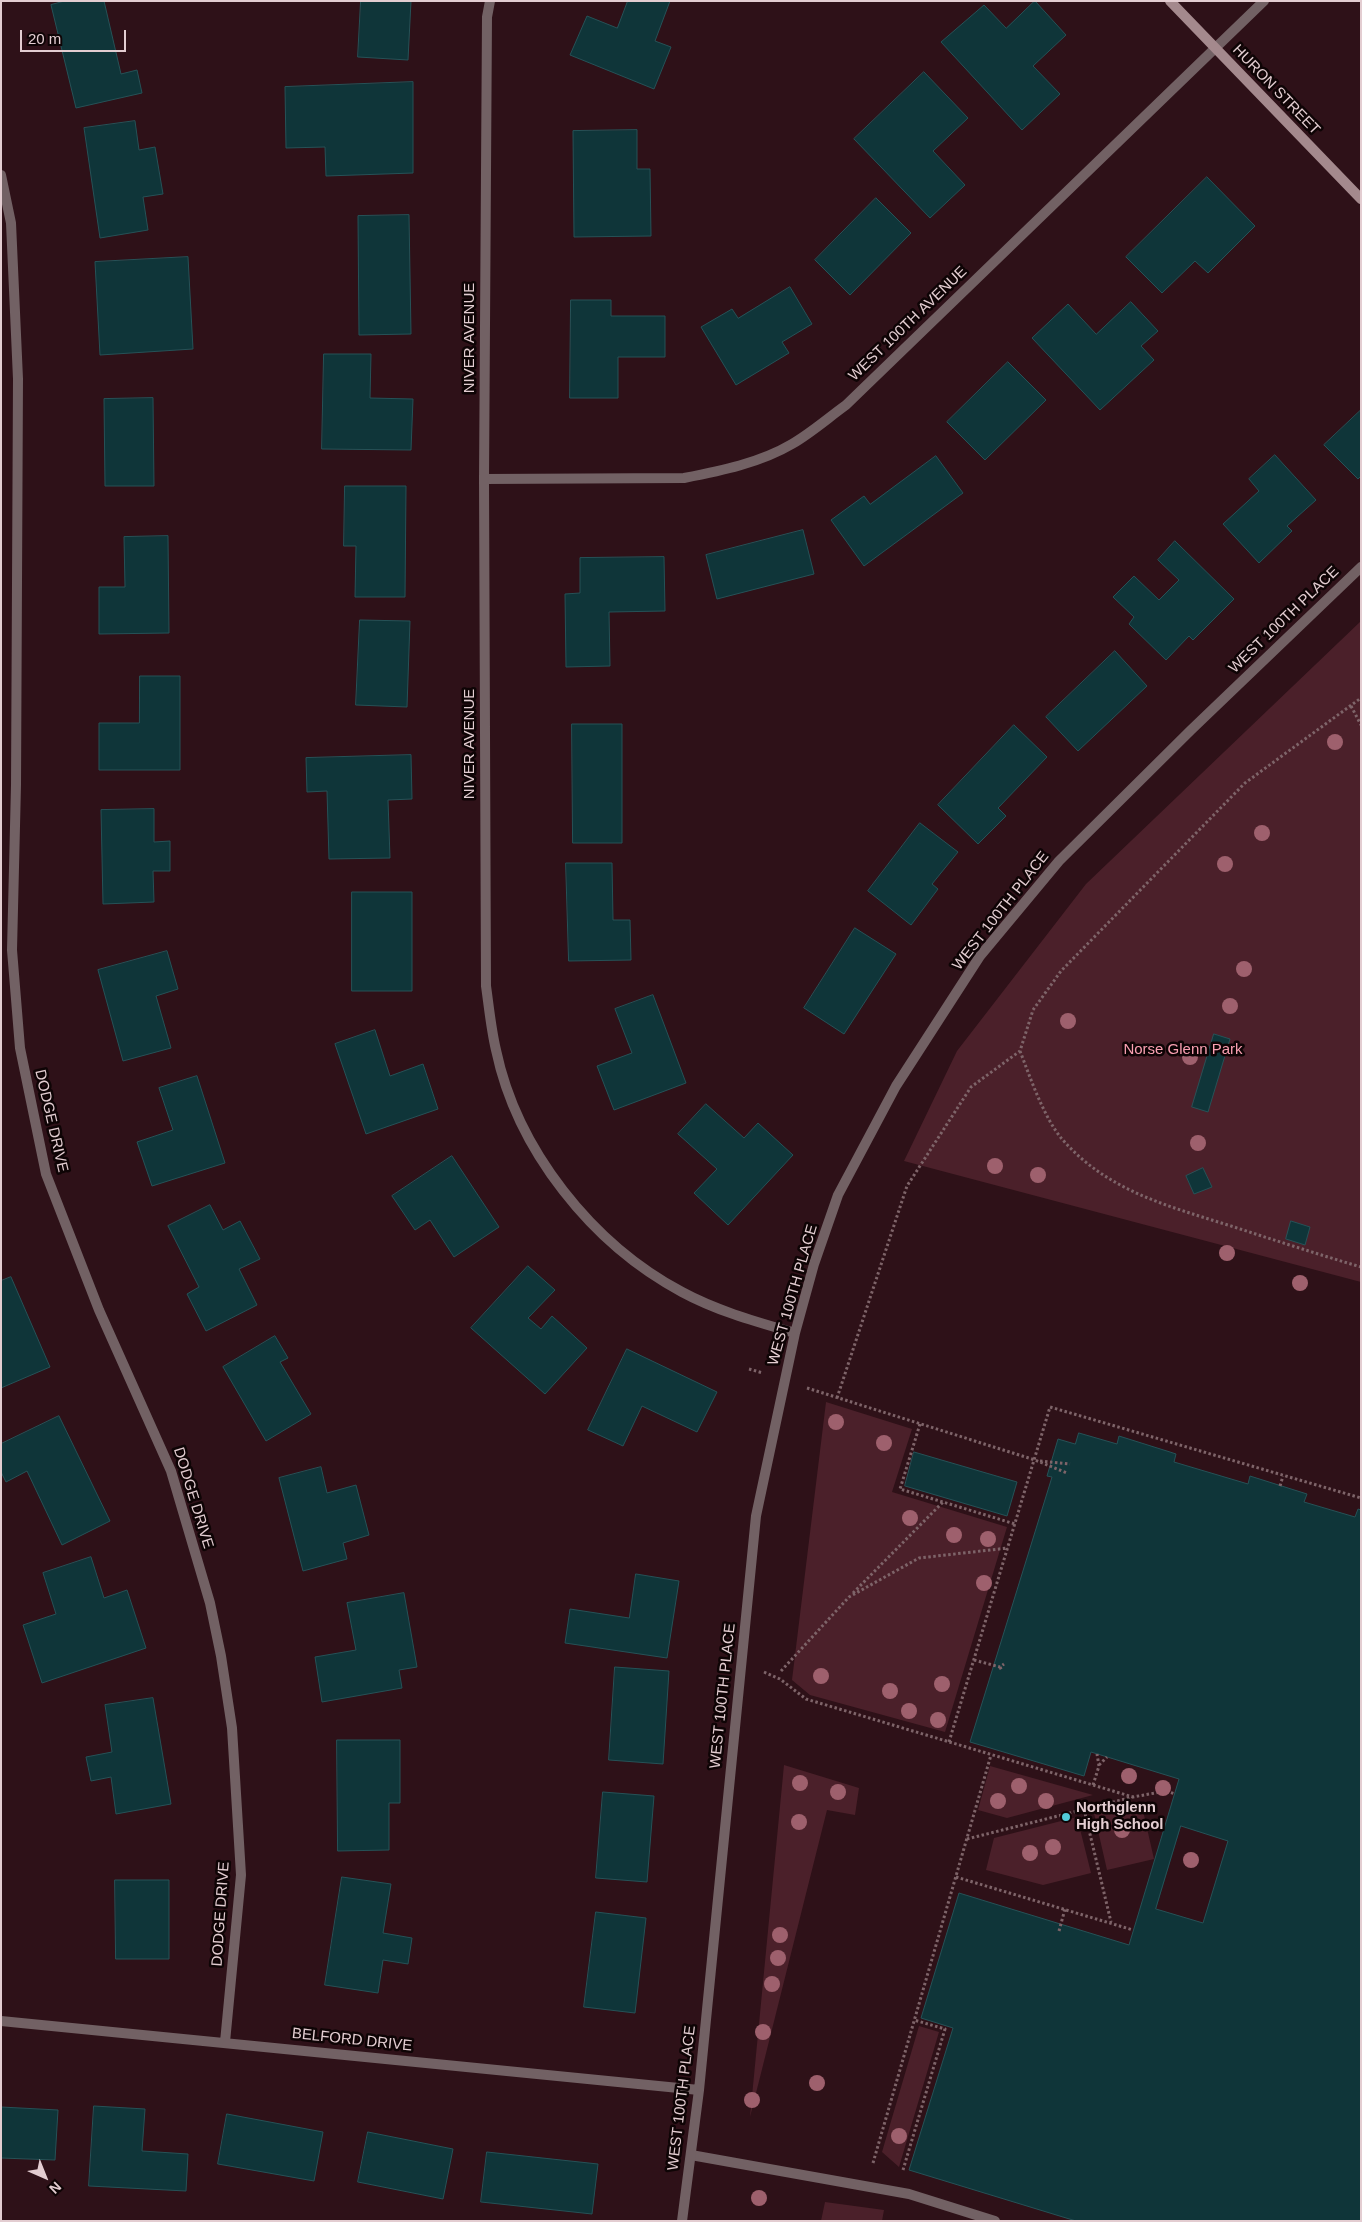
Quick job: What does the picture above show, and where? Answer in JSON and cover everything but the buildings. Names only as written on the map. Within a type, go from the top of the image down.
[{"type":"main road","name":"HURON STREET","points":[[1170,1],[1361,199]]},
{"type":"street","name":"NIVER AVENUE","points":[[490,1],[487,26],[484,479],[486,986],[496,1050],[507,1088],[522,1124],[556,1181],[580,1211],[627,1256],[682,1292],[741,1318],[795,1333]]},
{"type":"street","name":"WEST 100TH AVENUE","points":[[484,479],[684,478],[725,469],[772,454],[793,444],[846,405],[1264,1]]},
{"type":"street","name":"DODGE DRIVE","points":[[1,175],[11,223],[18,379],[16,775],[12,950],[20,1048],[46,1174],[99,1310],[171,1471],[210,1603],[221,1656],[232,1728],[242,1875],[225,2042]]},
{"type":"street","name":"WEST 100TH PLACE","points":[[682,2221],[699,2090],[756,1516],[795,1333],[814,1264],[838,1195],[896,1086],[980,956],[1059,861],[1191,730],[1361,567]]},
{"type":"street","name":"BELFORD DRIVE","points":[[1,2021],[699,2090]]},
{"type":"street","points":[[691,2155],[909,2194],[995,2221]]},
{"type":"path","points":[[837,1398],[908,1186],[972,1087],[1020,1050],[1033,1010],[1061,971],[1245,783],[1361,698]]},
{"type":"path","points":[[1351,706],[1361,725]]},
{"type":"path","points":[[1020,1050],[1036,1092],[1061,1138],[1093,1169],[1132,1192],[1175,1210],[1361,1268]]},
{"type":"path","points":[[749,1369],[1035,1460],[1067,1473]]},
{"type":"path","points":[[950,1742],[1050,1407],[1361,1498]]},
{"type":"path","points":[[920,1424],[900,1489],[1015,1524]]},
{"type":"path","points":[[1035,1460],[1070,1464]]},
{"type":"path","points":[[1280,1486],[1283,1476]]},
{"type":"path","points":[[781,1671],[849,1597],[943,1502]]},
{"type":"path","points":[[849,1597],[920,1558],[1008,1548]]},
{"type":"path","points":[[974,1660],[1000,1667],[1002,1671]]},
{"type":"path","points":[[1000,1667],[1004,1664]]},
{"type":"path","points":[[780,1679],[806,1699],[1133,1797]]},
{"type":"path","points":[[1097,1754],[1099,1766]]},
{"type":"path","points":[[872,2166],[992,1755]]},
{"type":"path","points":[[1093,1785],[1099,1766],[1107,1757]]},
{"type":"path","points":[[967,1839],[1133,1797],[1166,1791],[1175,1794]]},
{"type":"path","points":[[1084,1810],[1112,1923]]},
{"type":"path","points":[[956,1877],[1133,1930]]},
{"type":"path","points":[[1059,1931],[1065,1909]]},
{"type":"path","points":[[901,2175],[945,2029],[935,2024],[914,2020]]},
{"type":"path","points":[[944,2033],[951,2035]]},
{"type":"green space","name":"Norse Glenn Park","points":[[1361,621],[1361,1282],[904,1161],[957,1051],[1086,884]]},
{"type":"green space","points":[[826,1402],[912,1429],[892,1492],[1007,1527],[945,1732],[810,1695],[792,1680]]},
{"type":"green space","points":[[784,1765],[859,1788],[855,1815],[827,1810],[750,2117]]},
{"type":"green space","points":[[990,1766],[1093,1795],[1007,1818],[978,1810]]},
{"type":"green space","points":[[1141,1802],[1154,1859],[1107,1870],[1094,1813]]},
{"type":"green space","points":[[1077,1817],[1091,1873],[1043,1885],[986,1870],[994,1838]]},
{"type":"green space","points":[[919,2026],[939,2032],[899,2167],[882,2152]]},
{"type":"green space","points":[[825,2202],[884,2210],[882,2221],[821,2221]]},
{"type":"place","name":"Northglenn High School","points":[[1066,1817]]}]
